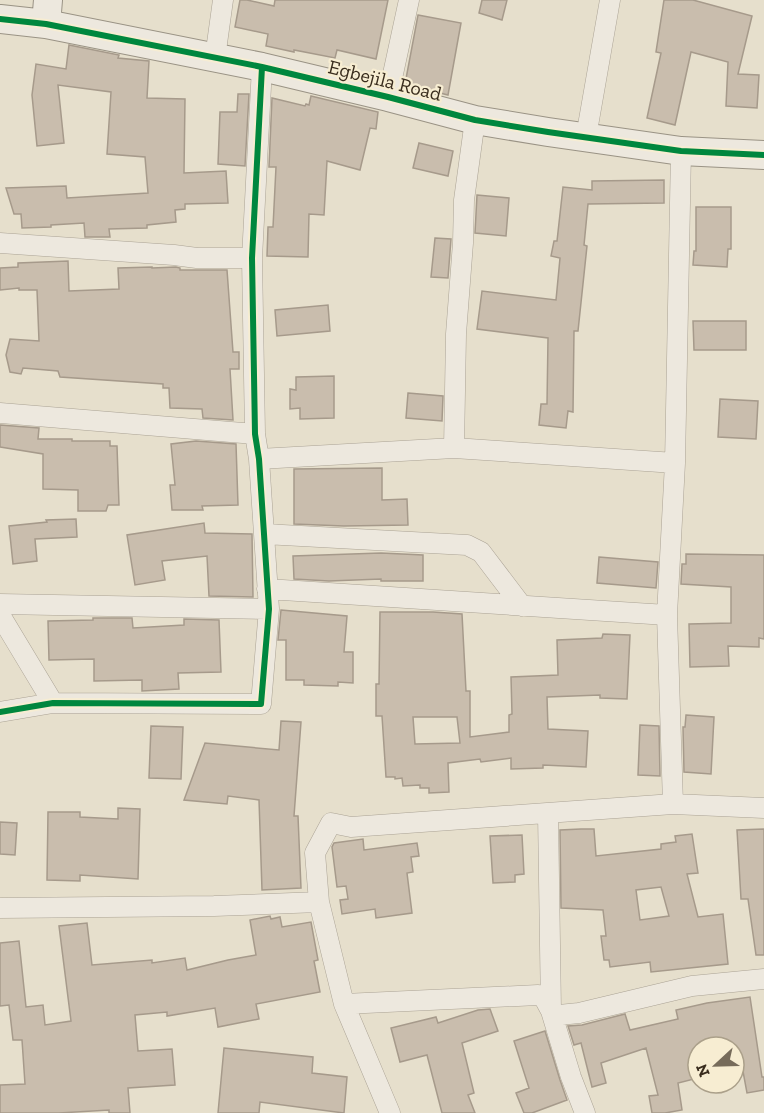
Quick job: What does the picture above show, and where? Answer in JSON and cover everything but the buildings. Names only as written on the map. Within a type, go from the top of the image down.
[{"type":"street","points":[[215,58],[223,0]]},
{"type":"street","points":[[388,97],[409,0]]},
{"type":"street","points":[[586,137],[610,0]]},
{"type":"street","name":"Egbejila Road","points":[[0,19],[47,12],[215,58],[388,97],[475,120],[681,151],[764,155]]},
{"type":"street","points":[[0,712],[53,703],[261,704],[268,599],[259,459],[255,434],[252,258],[262,67]]},
{"type":"street","points":[[454,448],[456,334],[464,200],[475,120]]},
{"type":"street","points":[[673,804],[667,615],[675,463],[681,151]]},
{"type":"street","points":[[0,243],[197,258],[252,258]]},
{"type":"street","points":[[0,412],[255,434]]},
{"type":"street","points":[[259,459],[454,448],[675,463]]},
{"type":"street","points":[[264,534],[467,545],[481,552],[522,606]]},
{"type":"street","points":[[0,604],[268,599],[522,606],[667,615]]},
{"type":"street","points":[[0,615],[53,703]]},
{"type":"street","points":[[390,1113],[344,1004],[319,903],[315,853],[331,823],[351,828],[673,804],[764,808]]},
{"type":"street","points":[[548,813],[551,1011]]},
{"type":"street","points":[[0,908],[319,903]]},
{"type":"street","points":[[551,1011],[559,1016],[579,1013],[692,986],[764,979]]},
{"type":"street","points":[[344,1004],[538,995],[544,998],[551,1011],[585,1113]]},
{"type":"cycle path","points":[[0,19],[46,24],[262,67],[475,120],[681,151],[764,155]]},
{"type":"cycle path","points":[[0,712],[53,703],[261,704],[269,609],[259,459],[255,434],[252,258],[262,67]]}]
